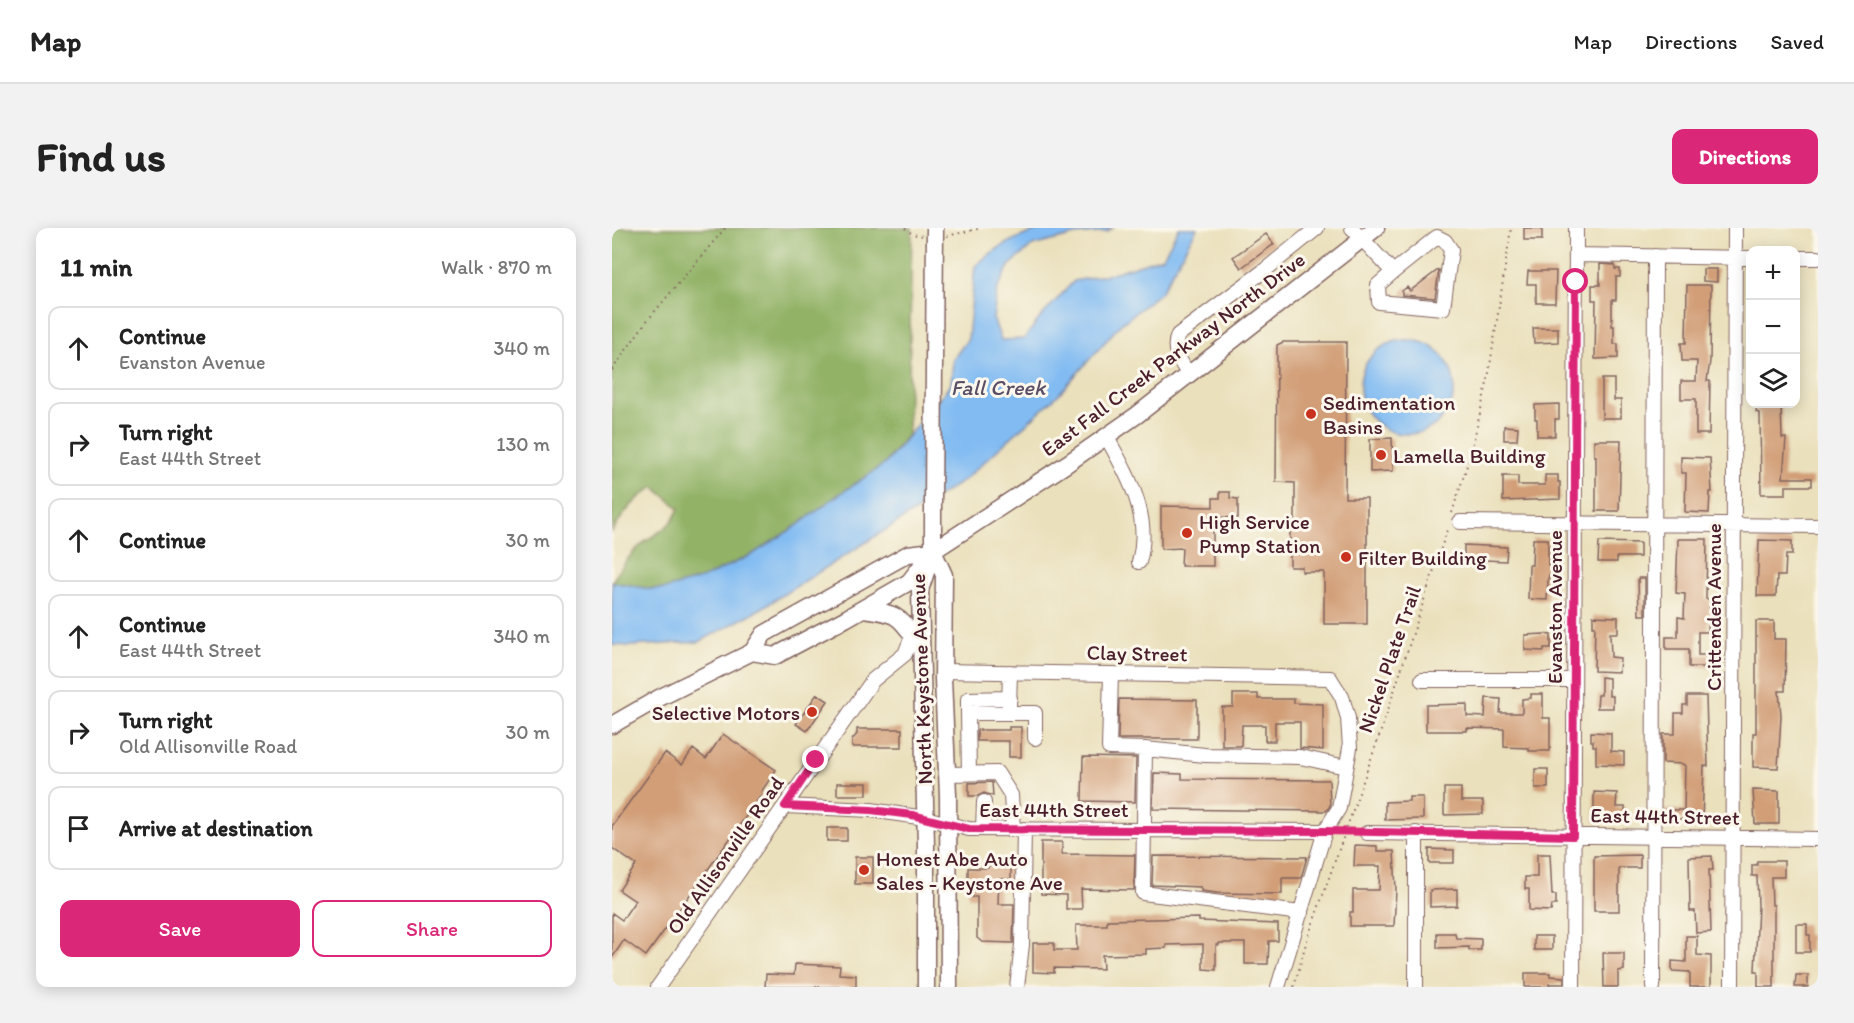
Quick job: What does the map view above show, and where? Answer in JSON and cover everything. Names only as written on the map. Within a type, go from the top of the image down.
[{"type":"main road","name":"North Keystone Avenue","points":[[926,987],[925,818],[918,634],[920,590],[933,551],[935,228]]},
{"type":"main road","name":"East Fall Creek Parkway North Drive","points":[[752,652],[775,656],[864,609],[909,582],[933,551],[1107,436],[1189,375],[1363,231]]},
{"type":"main road","name":"North Keystone Avenue","points":[[933,551],[944,575],[943,671],[948,824],[949,987]]},
{"type":"main road","name":"East Fall Creek Parkway North Drive","points":[[615,721],[752,652],[764,634],[908,554],[933,551]]},
{"type":"main road","points":[[864,609],[886,612],[898,617],[918,634]]},
{"type":"street","points":[[1189,375],[1175,349],[1174,342],[1178,335],[1317,228]]},
{"type":"street","name":"Evanston Avenue","points":[[1573,987],[1576,228]]},
{"type":"street","name":"Crittenden Avenue","points":[[1732,987],[1735,228]]},
{"type":"street","points":[[1363,231],[1393,272]]},
{"type":"street","points":[[1437,237],[1445,241],[1451,250],[1443,308],[1379,302],[1378,285],[1393,272],[1437,237]]},
{"type":"street","points":[[1576,255],[1746,258]]},
{"type":"street","points":[[1653,987],[1654,256]]},
{"type":"street","points":[[1800,258],[1818,258]]},
{"type":"street","points":[[1107,436],[1134,487],[1140,510],[1143,527],[1142,552],[1139,562]]},
{"type":"street","points":[[1460,522],[1818,526]]},
{"type":"street","name":"Old Allisonville Road","points":[[658,987],[873,680],[905,654],[918,634]]},
{"type":"street","name":"Clay Street","points":[[943,671],[1330,678],[1342,697],[1348,718],[1350,748],[1346,767]]},
{"type":"street","points":[[1009,705],[1010,672]]},
{"type":"street","points":[[1111,674],[1109,748],[1205,755],[1300,757],[1346,767],[1340,808],[1325,831],[1278,987]]},
{"type":"street","points":[[1422,680],[1574,680]]},
{"type":"street","points":[[969,774],[968,713],[1009,705],[1035,713],[1035,738]]},
{"type":"street","points":[[1145,749],[1143,892],[1300,913]]},
{"type":"street","points":[[947,774],[997,773],[1011,795],[1018,829],[1022,945],[1017,987]]},
{"type":"street","points":[[983,829],[984,802]]},
{"type":"street","name":"East 44th Street","points":[[785,806],[871,810],[925,818],[962,828],[983,829],[1325,831]]},
{"type":"street","name":"East 44th Street","points":[[1367,833],[1818,839]]},
{"type":"street","points":[[1416,833],[1416,987]]},
{"type":"path","points":[[612,370],[646,322],[725,228]]},
{"type":"path","name":"Nickel Plate Trail","points":[[1294,987],[1306,943],[1409,646],[1470,456],[1488,379],[1511,228]]},
{"type":"path","points":[[1325,831],[1367,833]]},
{"type":"green space","points":[[612,228],[912,228],[908,434],[885,464],[753,554],[704,578],[665,589],[650,589],[612,582],[634,552],[664,529],[672,521],[679,508],[654,487],[630,506],[612,532]]},
{"type":"water","name":"Fall Creek","points":[[1046,228],[1113,228],[1106,232],[1075,235],[1032,246],[1009,266],[997,290],[993,318],[1001,340],[1024,339],[1074,281],[1110,274],[1163,257],[1179,228],[1197,228],[1161,292],[1120,325],[1059,394],[963,481],[762,608],[699,642],[612,645],[612,582],[650,589],[665,589],[704,578],[753,554],[885,464],[951,384],[953,359],[968,339],[975,266],[1008,242]]},
{"type":"water","points":[[1407,340],[1425,343],[1440,354],[1451,369],[1454,387],[1451,405],[1440,420],[1425,431],[1407,434],[1389,431],[1374,420],[1363,405],[1360,387],[1363,369],[1374,354],[1389,343]]},
{"type":"building","points":[[1524,228],[1542,228],[1542,240],[1524,240]]},
{"type":"building","points":[[1266,234],[1274,244],[1241,268],[1233,257]]},
{"type":"building","points":[[1600,264],[1615,265],[1615,269],[1620,269],[1620,277],[1616,277],[1616,300],[1612,300],[1612,326],[1614,326],[1614,344],[1618,344],[1618,358],[1595,359],[1596,300],[1592,300],[1592,285],[1600,285]]},
{"type":"building","points":[[1703,269],[1717,269],[1717,282],[1703,281]]},
{"type":"building","points":[[1438,270],[1435,298],[1402,295],[1402,291],[1407,287],[1410,291]]},
{"type":"building","points":[[1528,271],[1556,271],[1555,303],[1536,303],[1536,284],[1527,284]]},
{"type":"building","points":[[1687,285],[1711,285],[1710,361],[1707,381],[1710,381],[1709,434],[1696,434],[1696,399],[1681,399],[1681,381],[1696,381],[1697,361],[1682,361],[1681,343],[1686,343]]},
{"type":"building","points":[[1533,328],[1558,328],[1558,342],[1534,343]]},
{"type":"building","points":[[1283,342],[1346,342],[1345,498],[1367,498],[1367,624],[1324,624],[1324,572],[1302,572],[1302,567],[1290,567],[1290,525],[1295,525],[1295,483],[1276,482],[1277,345]]},
{"type":"building","points":[[1602,379],[1614,379],[1614,400],[1621,400],[1621,418],[1602,418]]},
{"type":"building","points":[[1559,404],[1559,419],[1555,419],[1555,436],[1537,436],[1535,405]]},
{"type":"building","points":[[1756,408],[1781,408],[1782,438],[1786,438],[1783,478],[1812,478],[1812,486],[1786,486],[1786,494],[1761,494],[1760,413],[1756,412]]},
{"type":"building","points":[[1504,426],[1518,427],[1517,440],[1504,440]]},
{"type":"building","name":"Lamella Building","points":[[1392,438],[1393,471],[1370,472],[1370,439]]},
{"type":"building","points":[[1594,440],[1621,440],[1619,511],[1596,511]]},
{"type":"building","points":[[1681,457],[1710,458],[1712,492],[1710,492],[1709,513],[1685,512],[1686,473],[1681,473]]},
{"type":"building","points":[[1545,475],[1558,475],[1560,499],[1503,501],[1503,476],[1518,476],[1518,485],[1545,485]]},
{"type":"building","name":"High Service Pump Station","points":[[1220,492],[1230,492],[1230,498],[1238,499],[1238,518],[1213,517],[1213,566],[1181,566],[1182,548],[1161,549],[1161,506],[1213,507],[1213,498],[1220,498]]},
{"type":"building","points":[[1533,539],[1548,539],[1548,565],[1553,565],[1553,575],[1549,575],[1548,579],[1547,600],[1528,599],[1529,565],[1532,565]]},
{"type":"building","points":[[1678,539],[1707,539],[1706,599],[1710,599],[1708,632],[1698,632],[1698,655],[1712,655],[1712,667],[1689,667],[1689,649],[1666,649],[1666,637],[1678,637],[1678,617],[1684,618],[1685,594],[1676,593]]},
{"type":"building","points":[[1759,540],[1792,541],[1792,555],[1786,555],[1785,576],[1777,576],[1776,596],[1757,596]]},
{"type":"building","points":[[1599,542],[1640,543],[1640,557],[1617,557],[1617,562],[1598,562]]},
{"type":"building","points":[[1464,545],[1507,547],[1506,561],[1464,559]]},
{"type":"building","points":[[1638,578],[1645,578],[1645,615],[1639,615]]},
{"type":"building","points":[[1593,616],[1618,617],[1618,633],[1610,633],[1611,657],[1620,658],[1619,672],[1594,671],[1595,626],[1593,626]]},
{"type":"building","points":[[1756,621],[1774,621],[1774,639],[1786,639],[1785,691],[1779,691],[1781,716],[1778,768],[1753,767],[1753,733],[1756,733]]},
{"type":"building","points":[[1525,635],[1551,635],[1551,648],[1544,648],[1544,651],[1525,650]]},
{"type":"building","points":[[1601,677],[1609,678],[1609,696],[1613,696],[1613,708],[1597,708],[1598,695],[1601,695]]},
{"type":"building","name":"Selective Motors","points":[[817,694],[828,701],[807,731],[796,724]]},
{"type":"building","points":[[1233,694],[1258,694],[1258,699],[1294,699],[1294,703],[1323,704],[1323,750],[1300,748],[1300,722],[1275,722],[1275,741],[1265,741],[1265,725],[1242,725],[1241,746],[1222,746],[1222,707],[1233,707]]},
{"type":"building","points":[[1531,694],[1543,694],[1543,718],[1550,718],[1550,751],[1529,751],[1529,748],[1504,747],[1504,729],[1467,728],[1467,731],[1426,731],[1426,705],[1467,704],[1467,716],[1485,717],[1486,698],[1501,699],[1500,713],[1522,713],[1522,699],[1531,698]]},
{"type":"building","points":[[1687,696],[1706,696],[1708,766],[1704,766],[1702,823],[1685,822],[1685,819],[1662,819],[1662,810],[1684,810],[1685,766],[1663,763],[1663,734],[1675,734],[1675,713],[1683,713],[1683,705],[1687,705]]},
{"type":"building","points":[[1119,699],[1197,700],[1197,739],[1118,739]]},
{"type":"building","points":[[1009,727],[1021,727],[1021,757],[1009,757],[1009,741],[977,741],[977,730],[1009,730]]},
{"type":"building","points":[[857,729],[902,729],[902,747],[852,747],[852,740],[857,734]]},
{"type":"building","points":[[1591,732],[1611,733],[1611,751],[1624,752],[1624,765],[1596,764],[1596,746],[1593,746],[1593,741],[1591,741]]},
{"type":"building","points":[[723,734],[776,770],[761,792],[762,794],[646,956],[624,940],[612,958],[612,913],[622,920],[635,901],[619,890],[636,865],[612,848],[612,826],[665,753],[682,765],[693,749],[706,759]]},
{"type":"building","points":[[1083,757],[1136,758],[1135,802],[1082,801]]},
{"type":"building","points":[[1535,769],[1548,769],[1548,788],[1535,788]]},
{"type":"building","points":[[1154,773],[1182,774],[1182,779],[1329,780],[1330,806],[1326,811],[1153,809]]},
{"type":"building","points":[[992,782],[993,796],[984,793],[969,796],[969,783]]},
{"type":"building","points":[[837,783],[867,783],[867,795],[837,795]]},
{"type":"building","points":[[1444,788],[1461,788],[1461,801],[1483,801],[1483,814],[1444,815]]},
{"type":"building","points":[[1753,790],[1779,791],[1779,824],[1755,824]]},
{"type":"building","points":[[1594,792],[1617,793],[1616,807],[1625,807],[1625,822],[1594,822]]},
{"type":"building","points":[[1409,797],[1423,797],[1423,819],[1385,820],[1385,802],[1409,801]]},
{"type":"building","points":[[827,828],[847,828],[847,841],[827,841]]},
{"type":"building","points":[[1041,842],[1062,842],[1062,854],[1135,855],[1134,890],[1081,889],[1082,909],[1066,909],[1066,895],[1041,894]]},
{"type":"building","points":[[1355,845],[1377,846],[1377,851],[1394,851],[1396,890],[1394,926],[1350,926],[1350,912],[1353,912],[1353,890],[1379,890],[1380,866],[1354,866]]},
{"type":"building","points":[[1429,849],[1454,850],[1454,863],[1429,863]]},
{"type":"building","points":[[1537,854],[1550,854],[1552,895],[1556,895],[1556,905],[1552,905],[1551,911],[1529,910],[1529,889],[1525,889],[1525,877],[1537,877]]},
{"type":"building","points":[[1640,855],[1640,868],[1619,868],[1619,911],[1594,911],[1594,856]]},
{"type":"building","points":[[1153,856],[1307,857],[1301,878],[1282,878],[1282,894],[1217,893],[1201,891],[1201,887],[1152,885]]},
{"type":"building","points":[[1712,856],[1713,870],[1709,870],[1711,932],[1696,933],[1695,911],[1690,911],[1689,857]]},
{"type":"building","name":"Honest Abe Auto Sales - Keystone Ave","points":[[855,857],[873,857],[873,884],[855,884]]},
{"type":"building","points":[[1757,861],[1784,861],[1784,877],[1771,877],[1772,905],[1774,905],[1774,987],[1758,987],[1758,971],[1755,971],[1758,906],[1757,876],[1752,876],[1752,865],[1757,865]]},
{"type":"building","points":[[989,865],[1011,865],[1011,879],[999,879],[998,904],[1014,904],[1013,943],[982,942],[977,938],[977,897],[968,897],[968,868],[988,868]]},
{"type":"building","points":[[1457,889],[1457,906],[1430,907],[1430,890]]},
{"type":"building","points":[[1199,918],[1199,921],[1278,924],[1278,941],[1269,941],[1268,964],[1245,964],[1245,943],[1219,943],[1216,945],[1216,970],[1203,969],[1203,944],[1166,945],[1166,948],[1146,949],[1146,954],[1102,955],[1103,969],[1054,968],[1054,973],[1033,972],[1033,943],[1054,943],[1054,950],[1077,950],[1076,925],[1107,925],[1107,920]]},
{"type":"building","points":[[1796,924],[1807,924],[1807,935],[1810,935],[1810,952],[1796,952]]},
{"type":"building","points":[[1437,933],[1455,933],[1456,938],[1481,939],[1481,950],[1469,950],[1469,947],[1437,948]]},
{"type":"building","points":[[1534,936],[1552,936],[1552,950],[1534,950]]},
{"type":"building","points":[[1686,936],[1697,936],[1697,955],[1711,956],[1711,987],[1690,987],[1690,972],[1672,971],[1672,961],[1686,962]]},
{"type":"building","points":[[1603,953],[1624,953],[1624,970],[1618,971],[1618,987],[1604,987]]},
{"type":"building","points":[[795,964],[840,966],[839,974],[856,975],[856,987],[765,987],[766,974],[794,975]]},
{"type":"building","points":[[1525,973],[1550,973],[1550,976],[1564,977],[1564,984],[1549,984],[1549,987],[1525,987]]},
{"type":"building","points":[[1796,975],[1808,975],[1808,987],[1795,987]]},
{"type":"place","name":"Sedimentation Basins","points":[[1311,414]]},
{"type":"place","name":"Lamella Building","points":[[1381,455]]},
{"type":"place","name":"High Service Pump Station","points":[[1187,533]]},
{"type":"place","name":"Filter Building","points":[[1346,557]]},
{"type":"place","name":"Selective Motors","points":[[812,712]]},
{"type":"place","name":"Honest Abe Auto Sales - Keystone Ave","points":[[864,870]]},
{"type":"route","points":[[816,760],[785,806],[871,810],[912,815],[969,829],[1325,831],[1573,836],[1576,282]]}]
